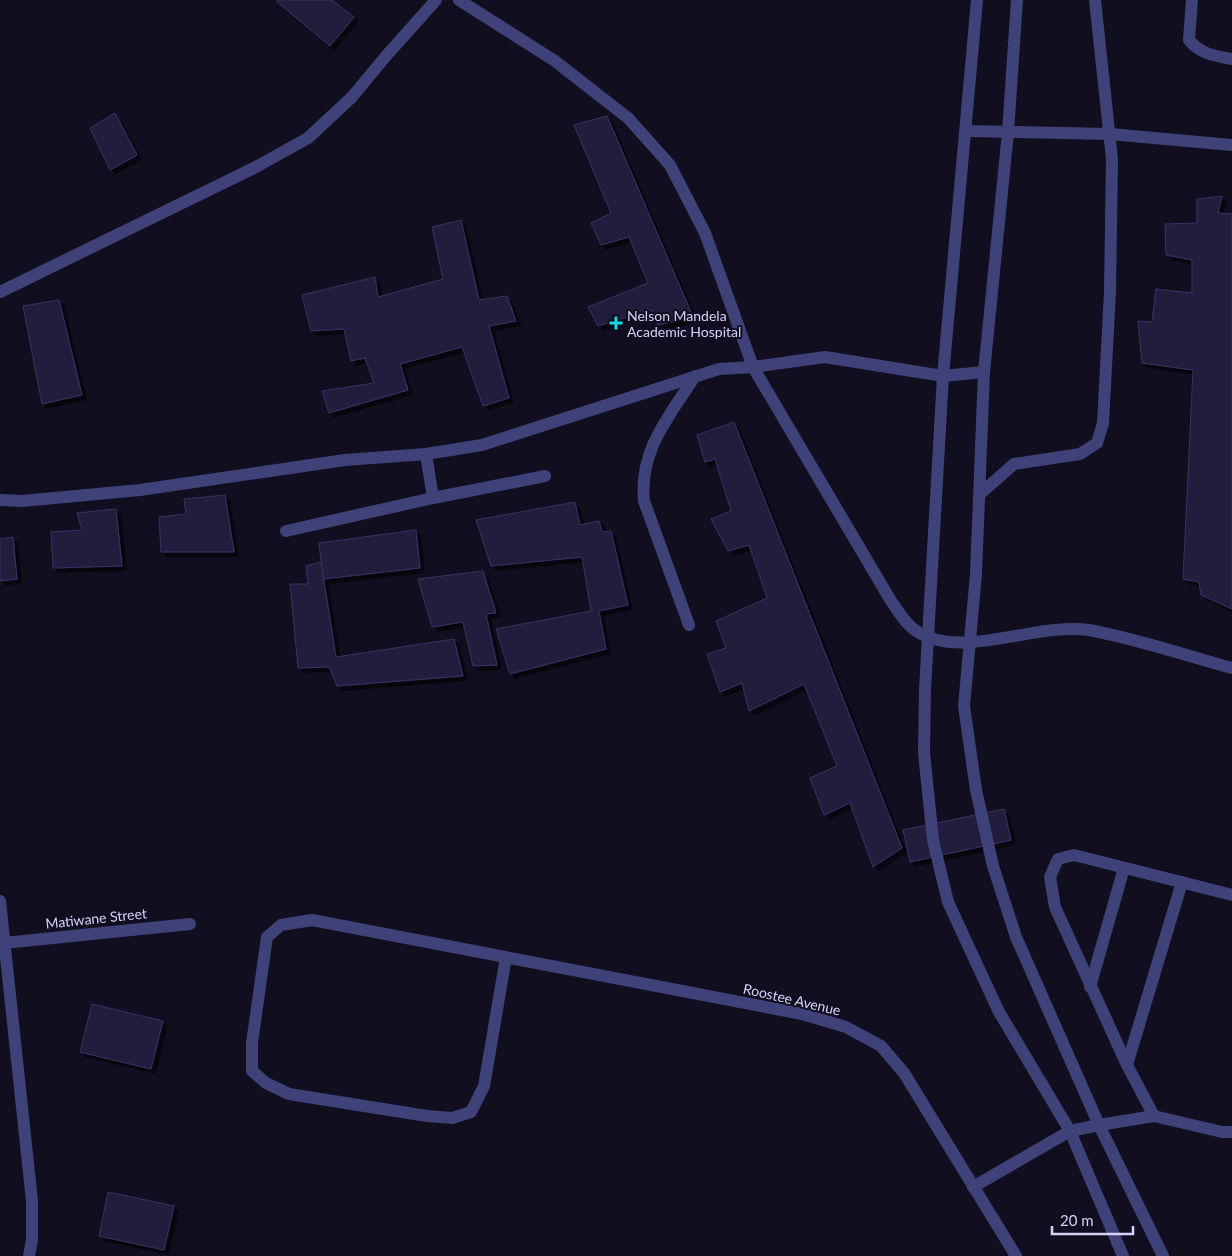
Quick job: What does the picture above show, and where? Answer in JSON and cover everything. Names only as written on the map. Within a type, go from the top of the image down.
[{"type":"street","points":[[0,292],[254,168],[308,138],[352,97],[436,0]]},
{"type":"street","points":[[459,0],[555,61],[628,118],[670,165],[705,233],[753,368],[891,601],[905,621],[916,631],[929,639],[970,643],[1056,628],[1088,630],[1232,668]]},
{"type":"street","points":[[977,0],[943,376],[925,689],[924,753],[933,840],[948,902],[999,1012],[1070,1131],[1123,1256]]},
{"type":"street","points":[[1017,0],[1008,132],[984,372],[980,494],[964,706],[975,782],[993,866],[1016,937],[1099,1125],[1163,1256]]},
{"type":"street","points":[[980,494],[1014,464],[1080,454],[1097,443],[1103,422],[1110,292],[1112,159],[1095,0]]},
{"type":"street","points":[[1192,0],[1189,40],[1204,53],[1232,59]]},
{"type":"street","points":[[966,131],[1110,134],[1232,145]]},
{"type":"street","points":[[0,500],[22,501],[140,490],[345,460],[426,454],[482,445],[719,369],[753,368],[825,357],[943,376],[984,372]]},
{"type":"street","points":[[689,625],[644,501],[642,481],[646,460],[658,434],[695,376]]},
{"type":"street","points":[[426,454],[433,498]]},
{"type":"street","points":[[286,531],[433,498],[544,476]]},
{"type":"street","points":[[1154,1116],[1127,1065],[1055,907],[1050,877],[1058,859],[1074,855],[1232,895]]},
{"type":"street","points":[[1090,986],[1124,868]]},
{"type":"street","points":[[1127,1065],[1182,882]]},
{"type":"street","points":[[0,901],[32,1201],[32,1240],[29,1256]]},
{"type":"street","name":"Roostee Avenue","points":[[506,958],[484,1086],[472,1112],[452,1118],[427,1116],[288,1094],[266,1083],[252,1071],[252,1044],[267,937],[281,925],[312,920],[802,1014],[846,1027],[881,1046],[904,1072],[1016,1256]]},
{"type":"street","name":"Matiwane Street","points":[[4,943],[190,924]]},
{"type":"street","points":[[973,1187],[1070,1131],[1154,1116],[1222,1132],[1232,1132]]},
{"type":"building","points":[[278,0],[332,0],[354,17],[330,46],[277,2]]},
{"type":"building","points":[[115,113],[137,155],[110,170],[90,128]]},
{"type":"building","points":[[607,116],[693,317],[658,325],[651,310],[598,326],[588,307],[648,283],[629,237],[601,245],[591,223],[611,213],[574,125]]},
{"type":"building","points":[[1222,196],[1218,213],[1232,214],[1232,609],[1201,595],[1199,582],[1183,579],[1193,370],[1142,363],[1138,321],[1152,322],[1156,289],[1192,293],[1192,260],[1166,255],[1165,224],[1197,223],[1197,199]]},
{"type":"building","points":[[461,220],[479,300],[507,296],[516,321],[489,326],[509,398],[483,406],[462,347],[400,364],[408,390],[329,413],[322,391],[374,383],[365,358],[351,361],[344,329],[311,331],[302,295],[375,277],[378,297],[443,279],[432,227]]},
{"type":"building","points":[[59,300],[82,395],[42,404],[23,306]]},
{"type":"building","points":[[734,422],[902,848],[873,867],[850,803],[824,815],[810,778],[837,766],[804,684],[749,711],[742,683],[720,692],[707,654],[726,648],[716,621],[767,598],[749,545],[728,551],[711,519],[731,511],[715,459],[705,462],[697,435]]},
{"type":"building","points":[[225,495],[234,552],[161,552],[159,517],[186,514],[184,499]]},
{"type":"building","points":[[575,502],[580,525],[599,521],[602,532],[611,531],[628,605],[599,611],[606,649],[510,674],[496,629],[591,611],[582,557],[491,566],[476,520]]},
{"type":"building","points":[[116,509],[122,566],[53,568],[51,532],[82,530],[77,513]]},
{"type":"building","points":[[416,530],[420,568],[323,579],[319,543]]},
{"type":"building","points":[[13,537],[17,579],[0,581],[0,539]]},
{"type":"building","points":[[321,562],[336,657],[454,639],[463,676],[337,686],[329,667],[298,668],[290,584],[308,584],[306,566]]},
{"type":"building","points":[[483,571],[496,613],[486,614],[497,665],[473,666],[463,622],[432,627],[418,579]]},
{"type":"building","points":[[1004,809],[1011,840],[910,862],[903,830]]},
{"type":"building","points":[[92,1004],[163,1021],[151,1069],[80,1052]]},
{"type":"building","points":[[108,1192],[174,1206],[164,1250],[99,1236]]},
{"type":"place","name":"Nelson Mandela Academic Hospital","points":[[616,323]]}]
